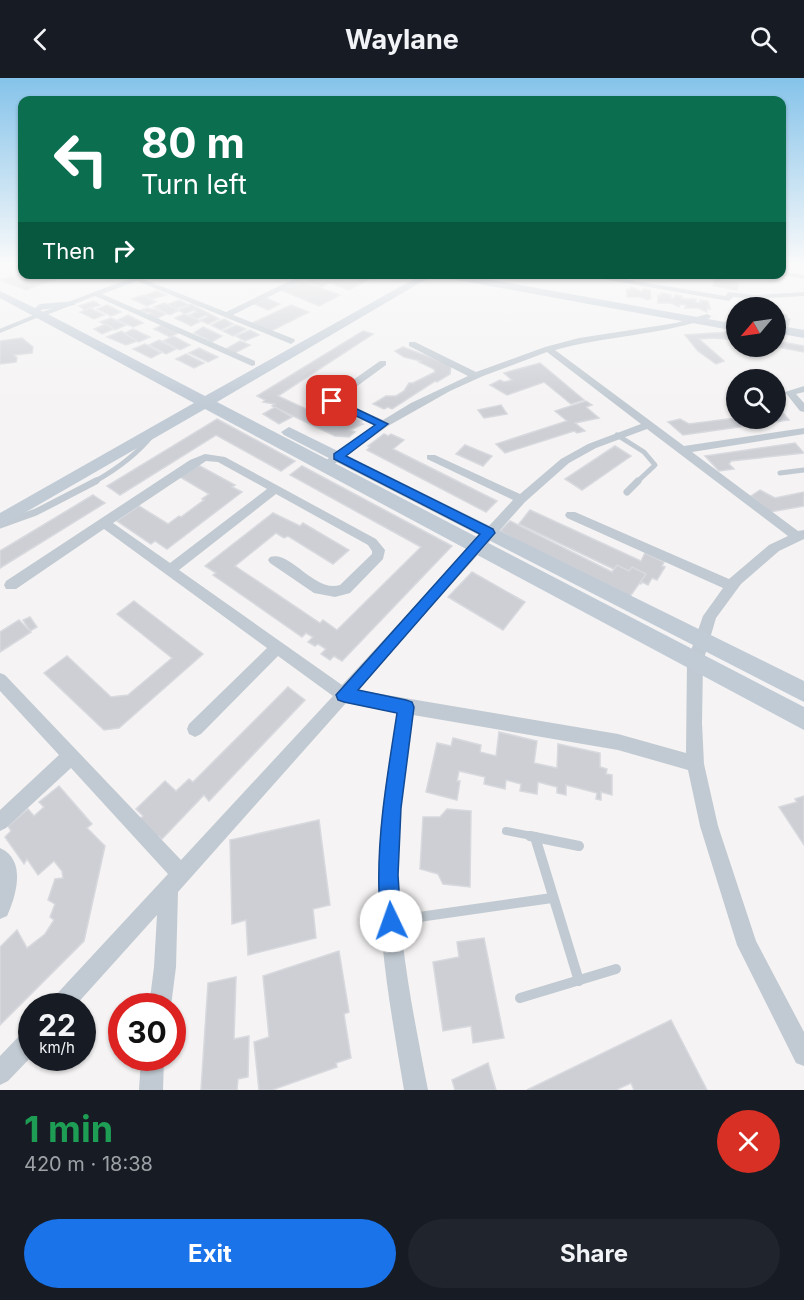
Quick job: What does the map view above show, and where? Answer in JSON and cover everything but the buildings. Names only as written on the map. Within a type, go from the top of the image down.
[{"type":"main road","points":[[0,523],[155,430],[252,363],[350,310]]},
{"type":"main road","points":[[0,506],[205,396],[355,310]]},
{"type":"main road","points":[[654,310],[726,321]]},
{"type":"main road","points":[[660,310],[726,325]]},
{"type":"main road","points":[[43,311],[483,539],[700,639],[804,692]]},
{"type":"main road","points":[[786,331],[804,334]]},
{"type":"main road","points":[[786,337],[804,340]]},
{"type":"main road","points":[[483,539],[695,662],[804,718]]},
{"type":"street","points":[[133,310],[252,363]]},
{"type":"street","points":[[214,310],[291,341]]},
{"type":"street","points":[[226,315],[236,310]]},
{"type":"street","points":[[332,461],[383,424],[426,399],[476,376],[548,349],[701,318]]},
{"type":"street","points":[[412,344],[476,376]]},
{"type":"street","points":[[548,349],[801,536]]},
{"type":"street","points":[[383,363],[332,401],[383,424]]},
{"type":"street","points":[[804,389],[790,392],[804,409]]},
{"type":"street","points":[[72,993],[521,499],[565,461],[617,435],[648,425]]},
{"type":"street","points":[[682,450],[804,431]]},
{"type":"street","points":[[11,585],[103,522],[205,457],[217,457],[375,544],[379,550],[378,556],[345,589],[334,592],[319,589],[275,560]]},
{"type":"street","points":[[431,457],[521,499]]},
{"type":"street","points":[[170,570],[275,489]]},
{"type":"street","points":[[570,515],[730,586]]},
{"type":"street","points":[[103,522],[344,695],[618,742],[695,764]]},
{"type":"street","points":[[801,536],[774,548],[730,586],[710,616],[700,639],[695,662],[695,764],[709,826],[747,945],[804,1055]]},
{"type":"street","points":[[195,729],[277,647]]},
{"type":"street","points":[[0,680],[71,756],[174,881],[162,993]]},
{"type":"street","points":[[406,707],[392,808],[388,875],[403,1024],[416,1090]]},
{"type":"street","points":[[0,822],[71,756]]},
{"type":"street","points":[[0,858],[8,870],[9,879],[8,890],[0,909]]},
{"type":"street","points":[[0,1074],[18,1054]]},
{"type":"street","points":[[151,1090],[152,1071]]},
{"type":"lane","points":[[0,331],[43,311]]},
{"type":"lane","points":[[617,435],[654,460],[655,465],[627,492]]},
{"type":"lane","points":[[780,474],[804,470]]},
{"type":"lane","points":[[506,831],[579,846]]},
{"type":"lane","points":[[535,837],[579,981]]},
{"type":"lane","points":[[391,921],[552,898]]},
{"type":"lane","points":[[520,998],[616,969]]},
{"type":"route","points":[[332,401],[383,424],[338,456],[489,533],[344,695],[406,707],[392,808],[388,875],[391,921]]}]
